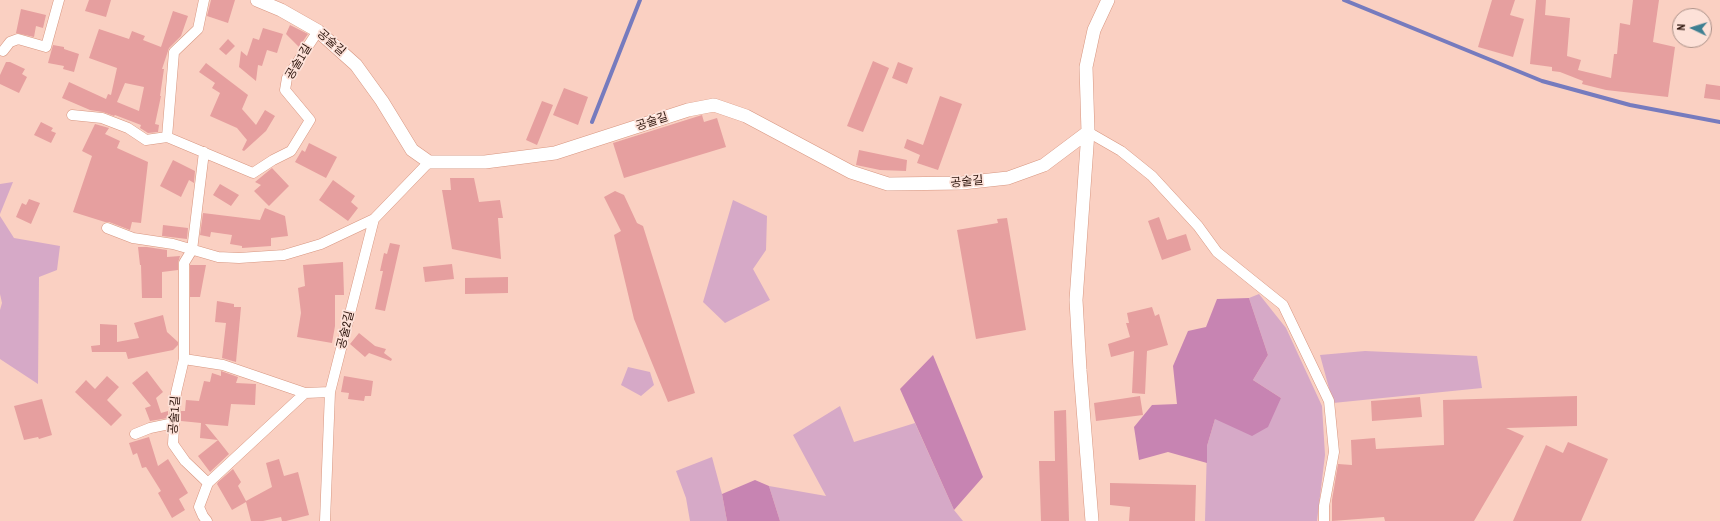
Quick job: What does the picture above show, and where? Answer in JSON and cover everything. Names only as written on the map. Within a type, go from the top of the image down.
[{"type":"street","points":[[3,51],[10,42],[18,38],[46,47],[59,0]]},
{"type":"street","points":[[72,115],[102,118],[128,128],[146,140],[168,137],[174,52],[198,29],[204,0]]},
{"type":"street","name":"공술길","points":[[257,0],[281,10],[318,31],[356,65],[382,101],[412,150],[428,162],[485,162],[555,153],[688,110],[714,105],[746,116],[851,172],[880,182],[888,184],[962,183],[1008,178],[1044,165],[1088,132]]},
{"type":"street","points":[[1092,521],[1076,300],[1088,132],[1086,67],[1094,30],[1108,0]]},
{"type":"street","name":"공술1길","points":[[168,137],[253,173],[291,151],[310,120],[285,90],[287,78],[318,31]]},
{"type":"street","points":[[1088,132],[1121,151],[1152,176],[1198,226],[1217,252],[1283,305],[1329,401],[1334,452],[1324,506],[1324,521]]},
{"type":"street","name":"공술1길","points":[[204,152],[192,250],[184,263],[184,359],[176,393],[173,444],[185,462],[208,483]]},
{"type":"street","name":"공술2길","points":[[325,521],[330,392],[374,219],[428,162]]},
{"type":"street","points":[[107,228],[133,238],[173,244],[218,257],[239,258],[284,254],[321,244],[374,219]]},
{"type":"street","points":[[184,359],[223,365],[305,393],[330,392]]},
{"type":"street","points":[[208,521],[203,516],[200,507],[208,483],[305,393]]},
{"type":"street","points":[[135,434],[150,428],[174,423]]},
{"type":"shaded area","points":[[13,182],[0,214],[0,184]]},
{"type":"shaded area","points":[[733,200],[767,216],[766,250],[753,269],[770,300],[725,323],[703,302]]},
{"type":"shaded area","points":[[0,216],[14,238],[60,246],[57,270],[39,277],[38,384],[0,359],[0,310],[2,303],[0,294]]},
{"type":"shaded area","points":[[1259,294],[1286,328],[1322,406],[1325,455],[1317,521],[1205,521],[1207,446],[1215,419],[1281,398],[1253,380],[1268,355],[1249,298]]},
{"type":"shaded area","points":[[1249,298],[1268,355],[1253,380],[1281,398],[1268,427],[1252,436],[1215,419],[1207,446],[1207,463],[1168,452],[1139,460],[1134,427],[1152,405],[1177,404],[1173,366],[1188,331],[1206,327],[1217,299]]},
{"type":"shaded area","points":[[1365,351],[1477,356],[1482,388],[1333,403],[1320,355]]},
{"type":"shaded area","points":[[933,355],[983,477],[954,510],[900,389]]},
{"type":"shaded area","points":[[628,367],[650,372],[654,385],[641,396],[621,385]]},
{"type":"shaded area","points":[[840,406],[854,442],[915,423],[954,510],[963,521],[780,521],[769,486],[826,496],[793,435]]},
{"type":"shaded area","points":[[712,457],[722,494],[727,521],[690,521],[686,498],[676,471]]},
{"type":"shaded area","points":[[755,480],[769,486],[780,521],[727,521],[722,494]]},
{"type":"building","points":[[89,0],[111,0],[106,17],[85,11]]},
{"type":"building","points":[[211,0],[235,0],[228,23],[207,16]]},
{"type":"building","points":[[1492,0],[1515,0],[1510,15],[1524,19],[1513,57],[1478,47]]},
{"type":"building","points":[[1536,0],[1546,0],[1545,15],[1570,18],[1567,56],[1581,60],[1578,70],[1611,78],[1614,54],[1617,54],[1620,23],[1630,25],[1633,0],[1659,0],[1653,42],[1675,48],[1668,97],[1606,90],[1582,84],[1583,81],[1560,72],[1552,71],[1552,67],[1530,64]]},
{"type":"building","points":[[21,9],[46,15],[43,28],[36,26],[34,37],[16,33]]},
{"type":"building","points":[[173,11],[188,16],[181,36],[169,48],[162,69],[164,69],[161,96],[155,124],[159,125],[158,132],[148,133],[140,128],[141,125],[115,115],[90,110],[62,98],[69,82],[106,99],[108,94],[111,95],[117,68],[89,58],[99,29],[129,39],[132,31],[145,36],[143,40],[161,47]],"holes":[[[125,83],[144,87],[139,111],[117,102]]]},
{"type":"building","points":[[290,25],[308,34],[299,47],[286,34]]},
{"type":"building","points":[[263,28],[283,34],[277,53],[267,50],[262,66],[258,65],[256,81],[239,67],[241,51],[247,56],[253,38],[259,40]]},
{"type":"building","points":[[228,39],[235,46],[226,55],[219,49]]},
{"type":"building","points":[[53,45],[64,47],[64,49],[79,54],[74,72],[63,69],[64,66],[48,63]]},
{"type":"building","points":[[873,61],[889,68],[863,132],[847,126]]},
{"type":"building","points":[[6,62],[10,62],[25,69],[22,74],[27,77],[19,93],[0,84],[0,75]]},
{"type":"building","points":[[898,62],[913,68],[907,84],[892,78]]},
{"type":"building","points":[[206,63],[248,95],[242,109],[256,125],[265,110],[275,116],[266,131],[244,151],[242,150],[247,140],[237,128],[210,116],[220,93],[212,88],[215,83],[199,72]]},
{"type":"building","points":[[1706,84],[1720,86],[1720,100],[1704,98]]},
{"type":"building","points":[[564,88],[588,97],[578,125],[553,115]]},
{"type":"building","points":[[940,96],[962,104],[938,170],[917,163],[920,155],[904,148],[907,139],[923,145]]},
{"type":"building","points":[[542,101],[553,105],[537,145],[526,140]]},
{"type":"building","points":[[702,115],[704,122],[717,118],[726,147],[624,178],[613,143]]},
{"type":"building","points":[[41,122],[53,128],[51,131],[56,133],[51,143],[34,135]]},
{"type":"building","points":[[95,124],[109,128],[105,134],[120,141],[117,148],[148,162],[141,223],[132,222],[130,230],[109,222],[73,212],[92,156],[82,151]]},
{"type":"building","points":[[309,143],[337,157],[326,178],[295,162],[302,150],[305,152]]},
{"type":"building","points":[[859,150],[907,160],[906,171],[880,170],[856,165]]},
{"type":"building","points":[[173,160],[195,171],[194,183],[189,180],[181,197],[160,186]]},
{"type":"building","points":[[272,168],[289,186],[269,206],[254,191],[261,185],[255,182]]},
{"type":"building","points":[[450,178],[474,178],[479,202],[500,200],[503,218],[498,218],[501,259],[452,249],[442,190],[451,190]]},
{"type":"building","points":[[333,180],[355,196],[351,202],[358,208],[348,221],[319,200]]},
{"type":"building","points":[[220,184],[239,195],[231,206],[213,195]]},
{"type":"building","points":[[615,191],[624,195],[637,223],[643,226],[695,393],[668,402],[634,319],[614,235],[621,231],[604,197]]},
{"type":"building","points":[[29,199],[40,203],[31,224],[16,217],[22,203],[26,205]]},
{"type":"building","points":[[265,208],[285,216],[288,236],[271,238],[271,246],[242,248],[242,246],[230,244],[232,235],[211,232],[210,237],[200,235],[203,213],[260,220]]},
{"type":"building","points":[[1159,217],[1167,240],[1186,234],[1191,250],[1162,260],[1148,221]]},
{"type":"building","points":[[1007,218],[1026,330],[976,339],[957,230],[998,223],[997,219]]},
{"type":"building","points":[[163,225],[188,228],[187,239],[162,236]]},
{"type":"building","points":[[390,243],[400,245],[385,311],[375,309],[383,271],[380,271],[384,253],[387,254]]},
{"type":"building","points":[[138,247],[167,250],[167,257],[180,256],[178,270],[162,272],[162,298],[142,298],[141,265]]},
{"type":"building","points":[[343,262],[344,295],[335,295],[335,326],[332,343],[297,337],[301,313],[298,288],[305,286],[303,265]]},
{"type":"building","points":[[452,264],[454,279],[425,282],[423,267]]},
{"type":"building","points":[[190,265],[206,265],[200,297],[190,297]]},
{"type":"building","points":[[508,277],[508,293],[465,294],[465,278]]},
{"type":"building","points":[[217,301],[234,304],[234,307],[241,307],[236,362],[222,358],[226,323],[215,322]]},
{"type":"building","points":[[1152,307],[1155,316],[1159,314],[1168,345],[1147,351],[1145,394],[1132,393],[1134,351],[1111,357],[1108,344],[1130,337],[1126,323],[1129,323],[1127,313]]},
{"type":"building","points":[[163,315],[167,332],[178,342],[178,345],[173,350],[128,359],[126,352],[92,352],[91,346],[100,345],[100,324],[117,325],[117,342],[139,338],[134,323]]},
{"type":"building","points":[[359,333],[375,346],[386,349],[384,353],[392,359],[391,361],[369,353],[365,357],[350,344]]},
{"type":"building","points":[[147,371],[163,392],[156,398],[161,413],[168,411],[168,418],[150,421],[145,408],[151,406],[132,383]]},
{"type":"building","points":[[221,371],[238,377],[236,383],[256,384],[255,405],[231,404],[228,426],[205,424],[218,440],[200,438],[201,423],[181,421],[181,411],[185,411],[186,400],[199,401],[204,381],[210,382],[212,373],[221,376]]},
{"type":"building","points":[[107,376],[119,387],[107,400],[122,415],[111,426],[75,392],[86,380],[95,389]]},
{"type":"building","points":[[344,376],[373,381],[371,396],[365,396],[364,401],[348,399],[349,393],[341,392]]},
{"type":"building","points":[[1140,396],[1143,415],[1096,421],[1094,403]]},
{"type":"building","points":[[1577,396],[1577,426],[1506,428],[1524,436],[1474,521],[1385,521],[1384,517],[1332,521],[1332,500],[1338,464],[1352,465],[1351,440],[1375,438],[1376,449],[1444,445],[1443,400]]},
{"type":"building","points":[[1420,397],[1422,417],[1372,421],[1371,401]]},
{"type":"building","points":[[42,399],[52,435],[39,439],[38,437],[24,440],[14,406]]},
{"type":"building","points":[[1066,410],[1069,521],[1041,521],[1039,461],[1055,461],[1054,411]]},
{"type":"building","points":[[149,437],[158,466],[168,459],[188,493],[179,499],[185,510],[172,518],[158,493],[161,491],[146,467],[142,468],[137,453],[133,455],[129,443]]},
{"type":"building","points":[[218,440],[229,454],[210,472],[198,456]]},
{"type":"building","points":[[1568,442],[1608,459],[1581,521],[1513,521],[1546,445],[1563,453]]},
{"type":"building","points":[[279,459],[284,476],[298,472],[309,515],[286,521],[282,521],[281,517],[263,521],[251,521],[246,502],[232,510],[217,484],[218,482],[233,469],[241,482],[238,486],[246,501],[272,487],[266,463]]},
{"type":"building","points":[[1110,483],[1196,485],[1195,521],[1129,521],[1130,507],[1110,505]]},
{"type":"waterway","points":[[592,122],[640,0]]},
{"type":"waterway","points":[[1344,0],[1542,81],[1630,105],[1720,122]]}]
